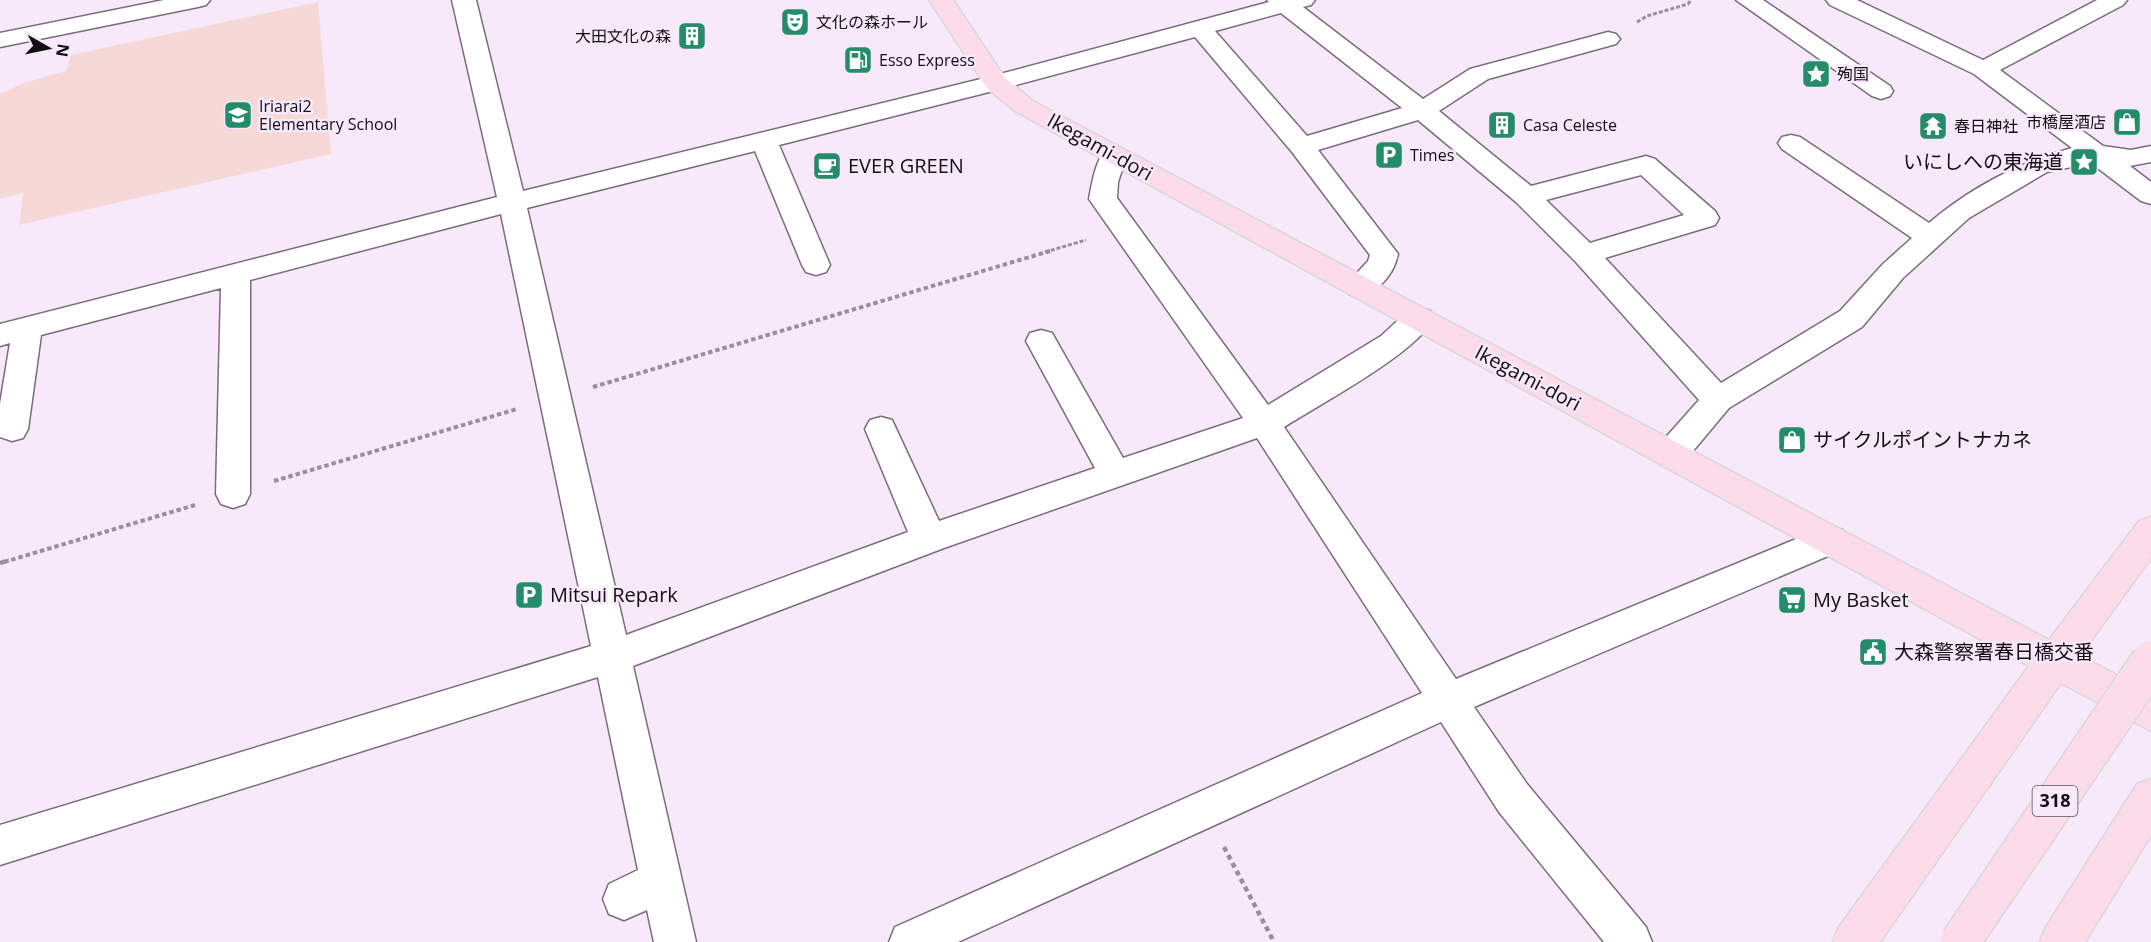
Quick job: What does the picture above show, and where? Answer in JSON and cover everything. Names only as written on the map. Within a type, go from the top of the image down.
[{"type":"main road","name":"Ikegami-dori","points":[[941,0],[996,83],[1024,106],[2054,663],[2151,713]]},
{"type":"main road","points":[[1854,942],[1996,741],[2151,531]]},
{"type":"main road","name":"318","points":[[1960,942],[2151,661]]},
{"type":"main road","points":[[2061,942],[2151,798]]},
{"type":"street","points":[[0,40],[198,0]]},
{"type":"street","points":[[464,0],[513,202],[675,942]]},
{"type":"street","points":[[1748,0],[1881,91]]},
{"type":"street","points":[[1838,0],[1983,69],[2151,195]]},
{"type":"street","points":[[1983,69],[2115,0]]},
{"type":"street","points":[[12,429],[14,331],[513,202],[996,83],[1201,29],[1290,2],[1353,49],[1422,111],[1448,138],[1526,196],[1585,254],[1718,400]]},
{"type":"street","points":[[1201,29],[1301,146],[1384,254],[1382,265],[1359,287]]},
{"type":"street","points":[[1301,146],[1422,111],[1479,74],[1608,39]]},
{"type":"street","points":[[764,140],[816,265]]},
{"type":"street","points":[[1791,143],[1931,237]]},
{"type":"street","points":[[1671,454],[1718,400],[1851,319],[1893,271],[1959,212],[2038,165],[2074,156],[2097,154],[2131,158],[2151,154]]},
{"type":"street","points":[[1114,155],[1105,182],[1103,199],[1264,423],[1513,798],[1630,942]]},
{"type":"street","points":[[1526,196],[1646,165],[1705,218],[1585,254]]},
{"type":"street","points":[[233,494],[236,273]]},
{"type":"street","points":[[0,845],[644,646],[932,538],[1264,423],[1392,344],[1419,319]]},
{"type":"street","points":[[1041,341],[1114,474]]},
{"type":"street","points":[[881,429],[923,527],[932,538]]},
{"type":"street","points":[[910,942],[1448,700],[1830,540]]},
{"type":"street","points":[[624,899],[661,881]]},
{"type":"path","points":[[1608,39],[1647,15],[1688,4],[1690,0]]},
{"type":"path","points":[[1204,809],[1274,942]]},
{"type":"shaded area","points":[[318,2],[331,154],[19,225],[23,193],[0,199],[0,94],[23,83],[66,71],[71,55]]},
{"type":"place","name":"文化の森ホール","points":[[795,22]]},
{"type":"place","name":"大田文化の森","points":[[692,36]]},
{"type":"place","name":"Esso Express","points":[[858,60]]},
{"type":"place","name":"殉国","points":[[1816,74]]},
{"type":"place","name":"Iriarai2 Elementary School","points":[[238,115]]},
{"type":"place","name":"市橋屋酒店","points":[[2127,122]]},
{"type":"place","name":"Casa Celeste","points":[[1502,125]]},
{"type":"place","name":"春日神社","points":[[1933,126]]},
{"type":"place","name":"Times","points":[[1389,155]]},
{"type":"place","name":"いにしへの東海道","points":[[2084,162]]},
{"type":"place","name":"EVER GREEN","points":[[827,166]]},
{"type":"place","name":"サイクルポイントナカネ","points":[[1792,440]]},
{"type":"place","name":"Mitsui Repark","points":[[529,595]]},
{"type":"place","name":"My Basket","points":[[1792,600]]},
{"type":"place","name":"大森警察署春日橋交番","points":[[1873,652]]}]
